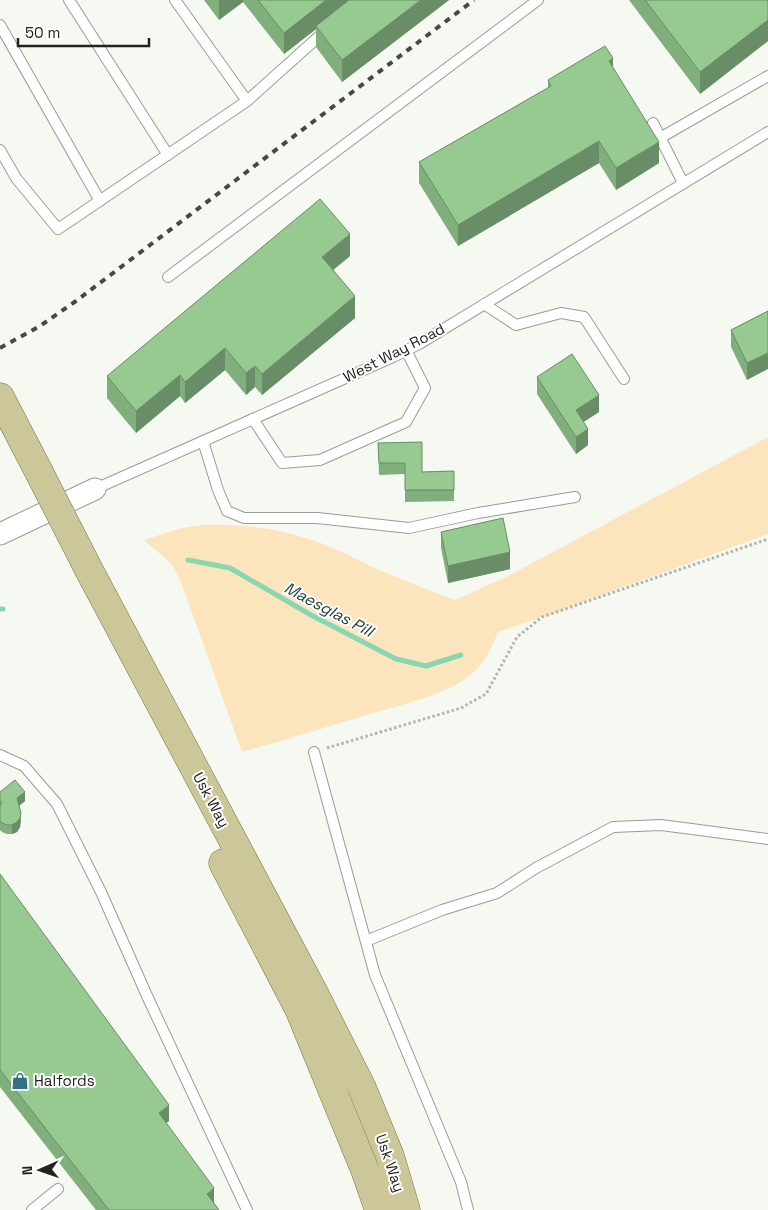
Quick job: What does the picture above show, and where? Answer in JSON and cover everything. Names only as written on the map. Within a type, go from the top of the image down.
[{"type":"main road","name":"Usk Way","points":[[2,401],[32,476],[82,572],[299,1009],[365,1170],[379,1210]]},
{"type":"main road","name":"Usk Way","points":[[0,432],[32,476]]},
{"type":"main road","name":"Usk Way","points":[[82,572],[309,984],[362,1088],[390,1156],[406,1210]]},
{"type":"street","name":"West Way Road","points":[[0,534],[95,489]]},
{"type":"lane","points":[[69,0],[168,155]]},
{"type":"lane","points":[[175,0],[247,101]]},
{"type":"lane","points":[[168,277],[538,0]]},
{"type":"lane","points":[[0,150],[16,178],[58,229],[247,101],[334,24]]},
{"type":"lane","points":[[0,25],[100,201]]},
{"type":"lane","points":[[660,138],[768,76]]},
{"type":"lane","points":[[653,124],[683,183]]},
{"type":"lane","name":"West Way Road","points":[[95,489],[420,344],[768,132]]},
{"type":"lane","points":[[484,304],[516,326],[561,313],[584,317],[624,379]]},
{"type":"lane","points":[[253,419],[282,463],[320,460],[406,422],[425,388],[406,350]]},
{"type":"lane","points":[[203,441],[218,490],[227,511],[244,518],[317,518],[409,528],[478,512],[575,496]]},
{"type":"lane","points":[[314,752],[375,975],[461,1182],[468,1210]]},
{"type":"lane","points":[[0,755],[24,766],[57,804],[101,892],[148,998],[247,1210]]},
{"type":"lane","points":[[366,941],[442,910],[497,893],[536,868],[613,827],[661,825],[768,840]]},
{"type":"lane","points":[[32,1210],[58,1189]]},
{"type":"path","points":[[314,752],[461,708],[486,694],[517,637],[542,617],[768,539]]},
{"type":"shaded area","points":[[768,437],[768,534],[498,632],[489,653],[479,667],[465,679],[439,693],[242,752],[182,585],[174,568],[144,540],[181,529],[203,525],[250,526],[266,529],[297,535],[326,545],[384,572],[455,600],[508,576]]},
{"type":"building","points":[[258,0],[326,0],[284,33]]},
{"type":"building","points":[[349,0],[421,0],[342,60],[316,26]]},
{"type":"building","points":[[645,0],[768,0],[768,20],[700,72]]},
{"type":"building","points":[[605,46],[613,58],[609,61],[659,142],[616,168],[599,141],[458,225],[419,162],[551,86],[548,80]]},
{"type":"building","points":[[320,199],[350,234],[322,257],[355,296],[262,374],[255,366],[246,373],[225,348],[185,382],[180,375],[136,411],[107,376]]},
{"type":"building","points":[[768,311],[768,353],[747,363],[731,330]]},
{"type":"building","points":[[572,354],[599,395],[576,410],[588,429],[576,437],[537,377]]},
{"type":"building","points":[[422,442],[422,472],[454,471],[454,490],[405,490],[405,463],[379,463],[378,443]]},
{"type":"building","points":[[503,518],[510,552],[448,566],[441,532]]},
{"type":"building","points":[[15,780],[25,792],[17,798],[21,813],[20,818],[12,825],[7,825],[0,821],[0,806],[2,803],[0,801],[0,792]]},
{"type":"building","points":[[0,874],[169,1105],[159,1113],[214,1188],[207,1194],[219,1210],[109,1210],[0,1070]]},
{"type":"waterway","name":"Maesglas Pill","points":[[188,560],[230,568],[311,615],[396,659],[426,666],[461,655]]},
{"type":"railway","points":[[0,348],[40,326],[76,301],[474,0]]},
{"type":"place","name":"Halfords","points":[[20,1081]]}]
